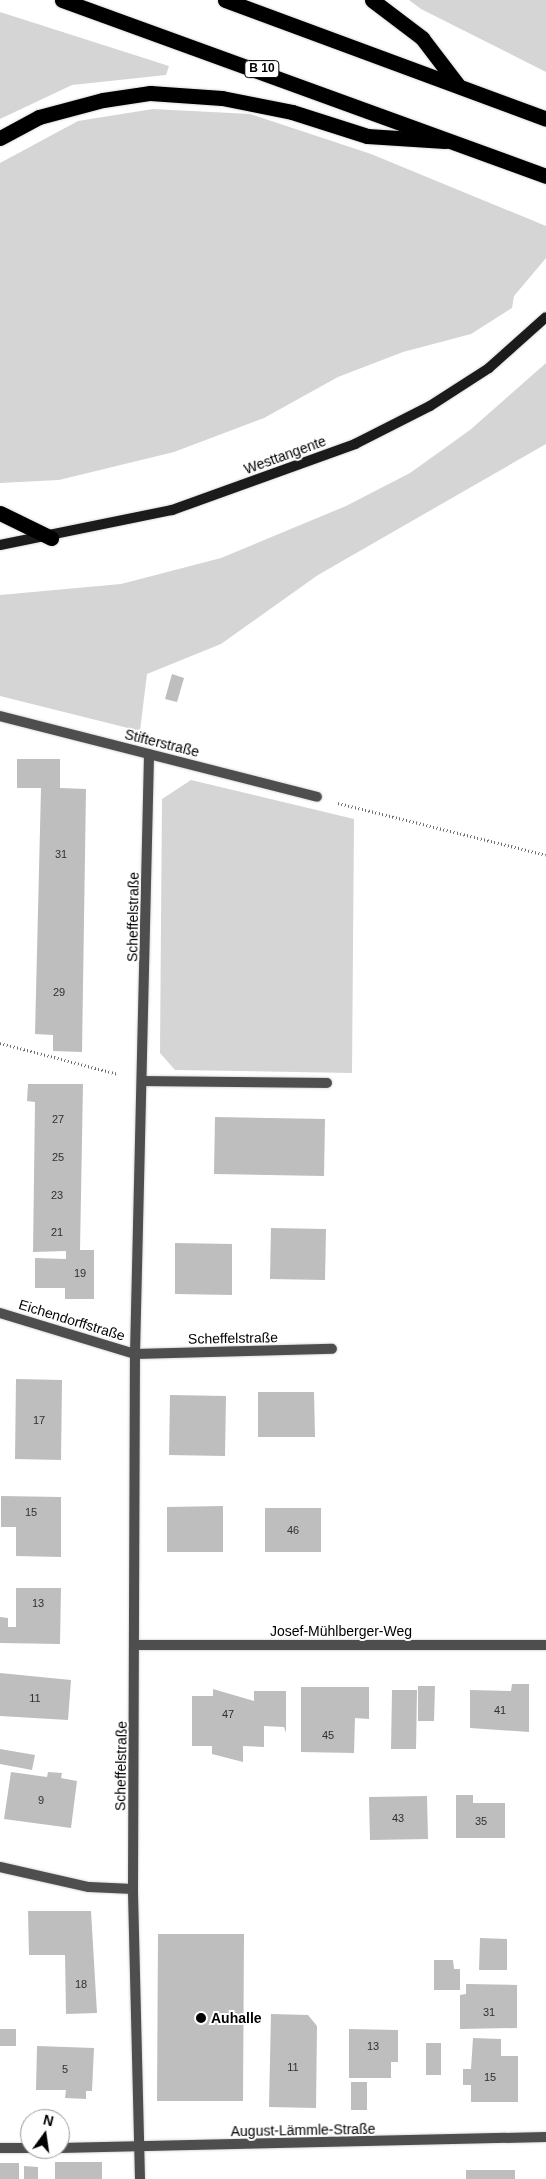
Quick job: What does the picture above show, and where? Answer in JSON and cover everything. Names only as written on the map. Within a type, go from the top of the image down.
[{"type":"highway","name":"B 10","points":[[62,0],[461,142],[546,176]]},
{"type":"highway","points":[[225,0],[457,84],[546,119]]},
{"type":"highway","points":[[372,0],[422,38],[457,84]]},
{"type":"highway","points":[[0,138],[39,117],[103,100],[150,93],[231,100],[292,112],[367,136],[461,142]]},
{"type":"highway","points":[[0,513],[50,538]]},
{"type":"main road","name":"Westtangente","points":[[0,545],[50,538],[172,510],[355,444],[430,406],[489,368],[546,317]]},
{"type":"street","name":"Stifterstraße","points":[[0,716],[318,797]]},
{"type":"street","name":"Scheffelstraße","points":[[140,2179],[133,1890],[136,1645],[135,1354],[144,1081],[149,754]]},
{"type":"street","points":[[144,1081],[327,1083]]},
{"type":"street","name":"Eichendorffstraße","points":[[0,1313],[135,1354]]},
{"type":"street","name":"Scheffelstraße","points":[[135,1354],[332,1349]]},
{"type":"street","name":"Josef-Mühlberger-Weg","points":[[136,1645],[546,1645]]},
{"type":"street","points":[[0,1867],[89,1887],[133,1890]]},
{"type":"street","name":"August-Lämmle-Straße","points":[[70,2148],[140,2148],[546,2137]]},
{"type":"street","points":[[0,2148],[20,2148]]},
{"type":"path","points":[[318,797],[546,855]]},
{"type":"path","points":[[0,1043],[144,1081]]},
{"type":"shaded area","points":[[409,0],[546,0],[546,72],[421,9]]},
{"type":"shaded area","points":[[0,12],[169,66],[166,75],[72,85],[0,119]]},
{"type":"shaded area","points":[[153,109],[250,114],[371,154],[546,226],[546,258],[514,296],[512,308],[471,334],[403,352],[338,377],[264,418],[174,452],[59,480],[0,483],[0,163],[78,121]]},
{"type":"shaded area","points":[[546,363],[546,444],[318,575],[221,644],[147,674],[140,731],[0,696],[0,595],[121,584],[221,558],[346,506],[410,473],[470,430]]},
{"type":"shaded area","points":[[191,780],[354,819],[352,1073],[175,1070],[160,1053],[162,799]]},
{"type":"building","points":[[172,674],[184,678],[177,702],[165,699]]},
{"type":"building","points":[[17,759],[60,759],[60,788],[86,789],[82,1052],[53,1051],[53,1035],[35,1034],[41,788],[17,788]]},
{"type":"building","points":[[28,1084],[83,1084],[80,1250],[94,1250],[94,1299],[65,1299],[65,1288],[35,1288],[35,1258],[66,1259],[66,1251],[33,1252],[35,1102],[27,1101]]},
{"type":"building","points":[[215,1117],[325,1119],[324,1176],[214,1174]]},
{"type":"building","points":[[271,1228],[326,1229],[325,1280],[270,1279]]},
{"type":"building","points":[[175,1243],[232,1244],[232,1295],[175,1294]]},
{"type":"building","points":[[16,1379],[62,1380],[61,1460],[15,1459]]},
{"type":"building","points":[[258,1392],[314,1392],[315,1437],[258,1437]]},
{"type":"building","points":[[170,1395],[226,1396],[225,1456],[169,1455]]},
{"type":"building","points":[[1,1496],[61,1497],[61,1557],[16,1556],[16,1527],[1,1527]]},
{"type":"building","points":[[223,1506],[223,1552],[167,1552],[167,1507]]},
{"type":"building","points":[[265,1508],[321,1508],[321,1552],[265,1552]]},
{"type":"building","points":[[16,1588],[61,1588],[60,1644],[0,1643],[0,1617],[8,1618],[8,1627],[16,1627]]},
{"type":"building","points":[[0,1673],[71,1680],[68,1720],[0,1716]]},
{"type":"building","points":[[512,1684],[529,1684],[529,1732],[470,1728],[470,1690],[511,1691]]},
{"type":"building","points":[[418,1686],[435,1686],[434,1721],[418,1721]]},
{"type":"building","points":[[301,1687],[369,1687],[369,1719],[355,1718],[354,1753],[301,1752]]},
{"type":"building","points":[[213,1689],[254,1701],[254,1691],[286,1691],[286,1733],[284,1727],[264,1726],[264,1747],[243,1746],[243,1762],[212,1754],[212,1746],[192,1746],[192,1696],[213,1696]]},
{"type":"building","points":[[392,1690],[417,1690],[416,1749],[391,1749]]},
{"type":"building","points":[[0,1749],[35,1755],[32,1770],[0,1764]]},
{"type":"building","points":[[11,1772],[47,1777],[48,1772],[62,1773],[61,1778],[77,1781],[71,1828],[4,1819]]},
{"type":"building","points":[[456,1795],[473,1795],[473,1803],[505,1803],[505,1838],[456,1838]]},
{"type":"building","points":[[427,1796],[428,1839],[370,1840],[369,1797]]},
{"type":"building","points":[[28,1911],[91,1911],[97,2013],[66,2014],[65,1955],[29,1955]]},
{"type":"building","name":"Auhalle","points":[[158,1934],[244,1934],[243,2101],[157,2101]]},
{"type":"building","points":[[480,1938],[507,1939],[507,1970],[479,1970]]},
{"type":"building","points":[[434,1960],[453,1960],[454,1969],[460,1969],[460,1990],[434,1990]]},
{"type":"building","points":[[466,1984],[517,1985],[517,2028],[460,2029],[460,1995],[466,1994]]},
{"type":"building","points":[[271,2014],[308,2015],[317,2026],[316,2108],[269,2107]]},
{"type":"building","points":[[0,2029],[16,2029],[16,2046],[0,2046]]},
{"type":"building","points":[[349,2029],[398,2030],[398,2062],[391,2062],[391,2078],[349,2078]]},
{"type":"building","points":[[473,2038],[501,2039],[501,2056],[518,2056],[518,2102],[471,2102],[471,2085],[463,2085],[463,2069],[471,2069]]},
{"type":"building","points":[[426,2043],[441,2043],[441,2075],[426,2075]]},
{"type":"building","points":[[37,2046],[94,2048],[92,2091],[86,2091],[86,2099],[65,2098],[66,2090],[36,2090]]},
{"type":"building","points":[[351,2082],[367,2082],[367,2110],[351,2110]]},
{"type":"building","points":[[55,2162],[102,2162],[102,2179],[55,2179]]},
{"type":"building","points":[[0,2163],[19,2163],[19,2179],[0,2179]]},
{"type":"building","points":[[24,2166],[38,2167],[38,2179],[24,2179]]},
{"type":"building","points":[[466,2170],[515,2170],[515,2179],[466,2179]]},
{"type":"place","name":"Auhalle","points":[[201,2018]]}]
